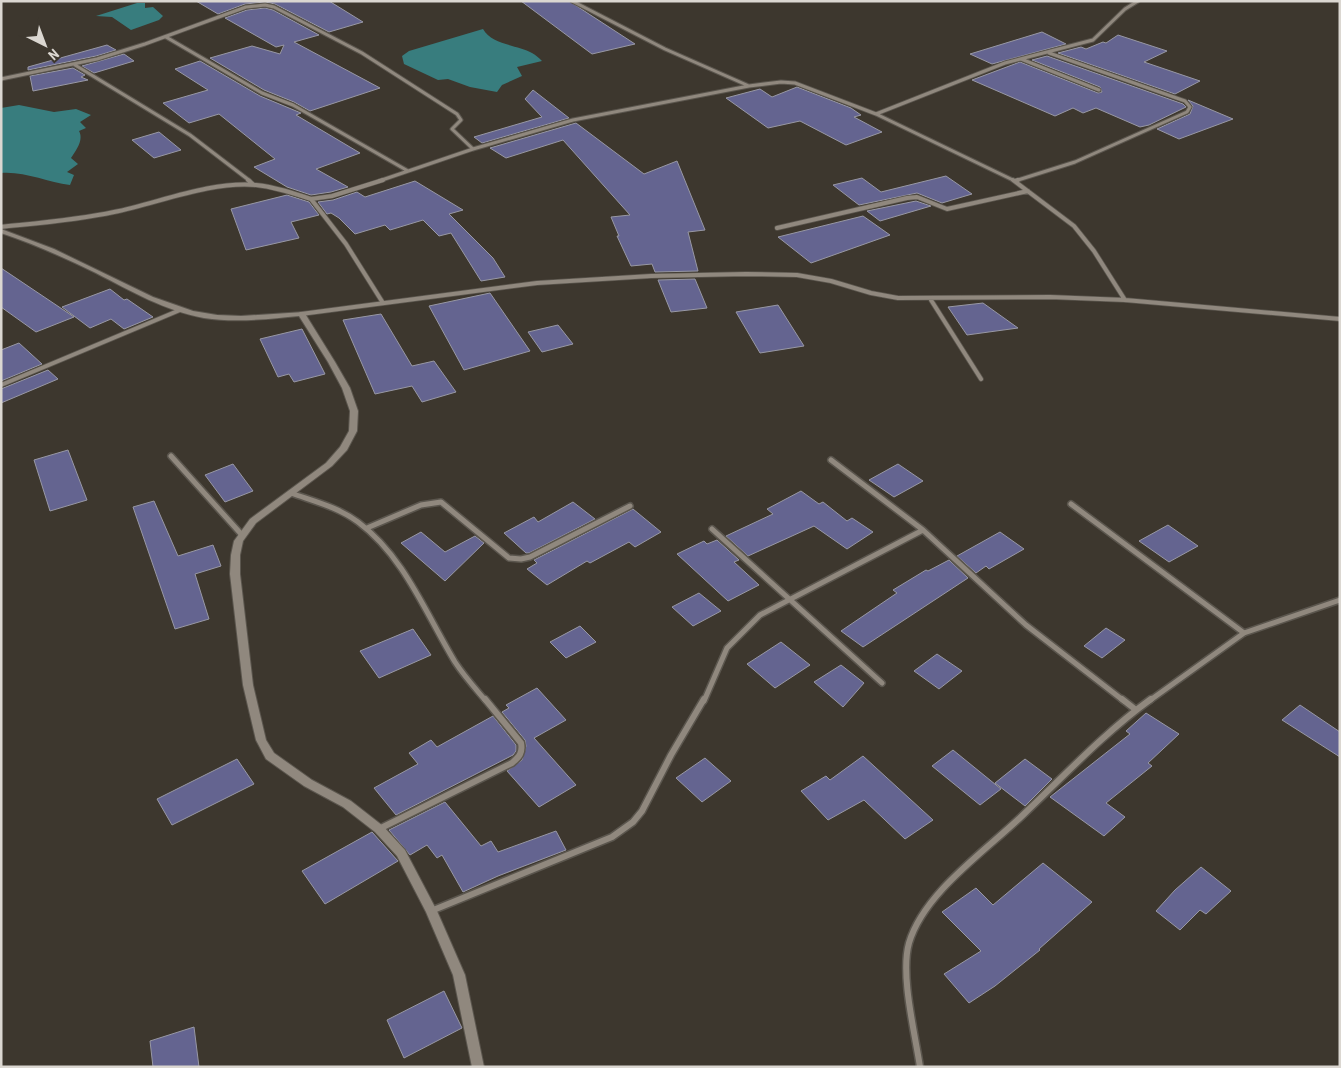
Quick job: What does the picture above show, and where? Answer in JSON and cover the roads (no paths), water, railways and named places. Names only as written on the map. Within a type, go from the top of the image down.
[{"type":"street","points":[[572,1],[665,48],[749,86]]},
{"type":"street","points":[[876,114],[988,69],[1092,40],[1100,35],[1127,7],[1138,1]]},
{"type":"street","points":[[1,79],[75,65],[122,52],[246,8],[258,5],[274,7],[362,53],[457,114],[461,120],[452,129],[472,149]]},
{"type":"street","points":[[166,37],[244,81],[262,94],[293,105],[408,171]]},
{"type":"street","points":[[1015,181],[1075,162],[1186,112],[1190,107],[1185,101],[1047,52]]},
{"type":"street","points":[[1020,59],[1099,90]]},
{"type":"street","points":[[75,65],[206,145],[236,167],[254,184]]},
{"type":"street","points":[[1,227],[91,217],[185,193],[254,184],[311,198],[354,190],[472,149],[573,120],[749,86],[781,82],[796,83],[876,114],[1015,181],[1074,226],[1094,251],[1125,300]]},
{"type":"street","points":[[777,228],[907,198],[917,197],[947,209],[1028,191]]},
{"type":"street","points":[[311,198],[346,244],[383,303]]},
{"type":"street","points":[[1,232],[30,240],[148,298],[180,310],[204,316],[231,318],[260,318],[301,314],[537,282],[737,274],[797,275],[832,281],[871,293],[898,298],[931,300],[1050,297],[1125,300],[1340,319]]},
{"type":"street","points":[[931,300],[981,379]]},
{"type":"street","points":[[1,385],[180,310]]},
{"type":"street","points":[[301,314],[351,397],[355,412],[355,425],[351,439],[333,460],[254,522],[242,535],[235,555],[235,574],[248,684],[261,740],[270,756],[308,783],[347,804],[380,829],[401,853],[431,911],[459,975],[478,1067]]},
{"type":"street","points":[[171,456],[242,535]]},
{"type":"street","points":[[831,460],[922,530],[1026,625],[1107,690],[1136,710]]},
{"type":"street","points":[[290,493],[347,515],[366,528],[404,574],[457,664],[476,691],[517,736],[523,750],[522,755],[512,764],[380,829]]},
{"type":"street","points":[[366,528],[421,505],[441,502],[509,558],[521,559],[530,557],[630,506]]},
{"type":"street","points":[[1071,504],[1244,633]]},
{"type":"street","points":[[712,529],[882,682]]},
{"type":"street","points":[[431,911],[612,837],[633,822],[642,811],[671,754],[700,709],[727,648],[737,636],[760,615],[922,530]]},
{"type":"street","points":[[920,1067],[909,999],[906,962],[908,943],[920,917],[940,891],[1024,814],[1095,744],[1136,710],[1244,633],[1340,600]]},
{"type":"water","points":[[137,3],[145,3],[145,8],[153,7],[163,16],[159,20],[131,30],[112,17],[96,16]]},
{"type":"water","points":[[483,29],[499,42],[526,50],[542,61],[517,67],[522,76],[502,85],[497,92],[470,87],[448,79],[438,80],[404,64],[402,56],[409,51]]},
{"type":"water","points":[[19,105],[54,112],[76,109],[91,115],[80,122],[86,128],[79,131],[81,138],[71,158],[78,164],[67,172],[74,175],[70,185],[27,175],[1,173],[1,108]]}]
